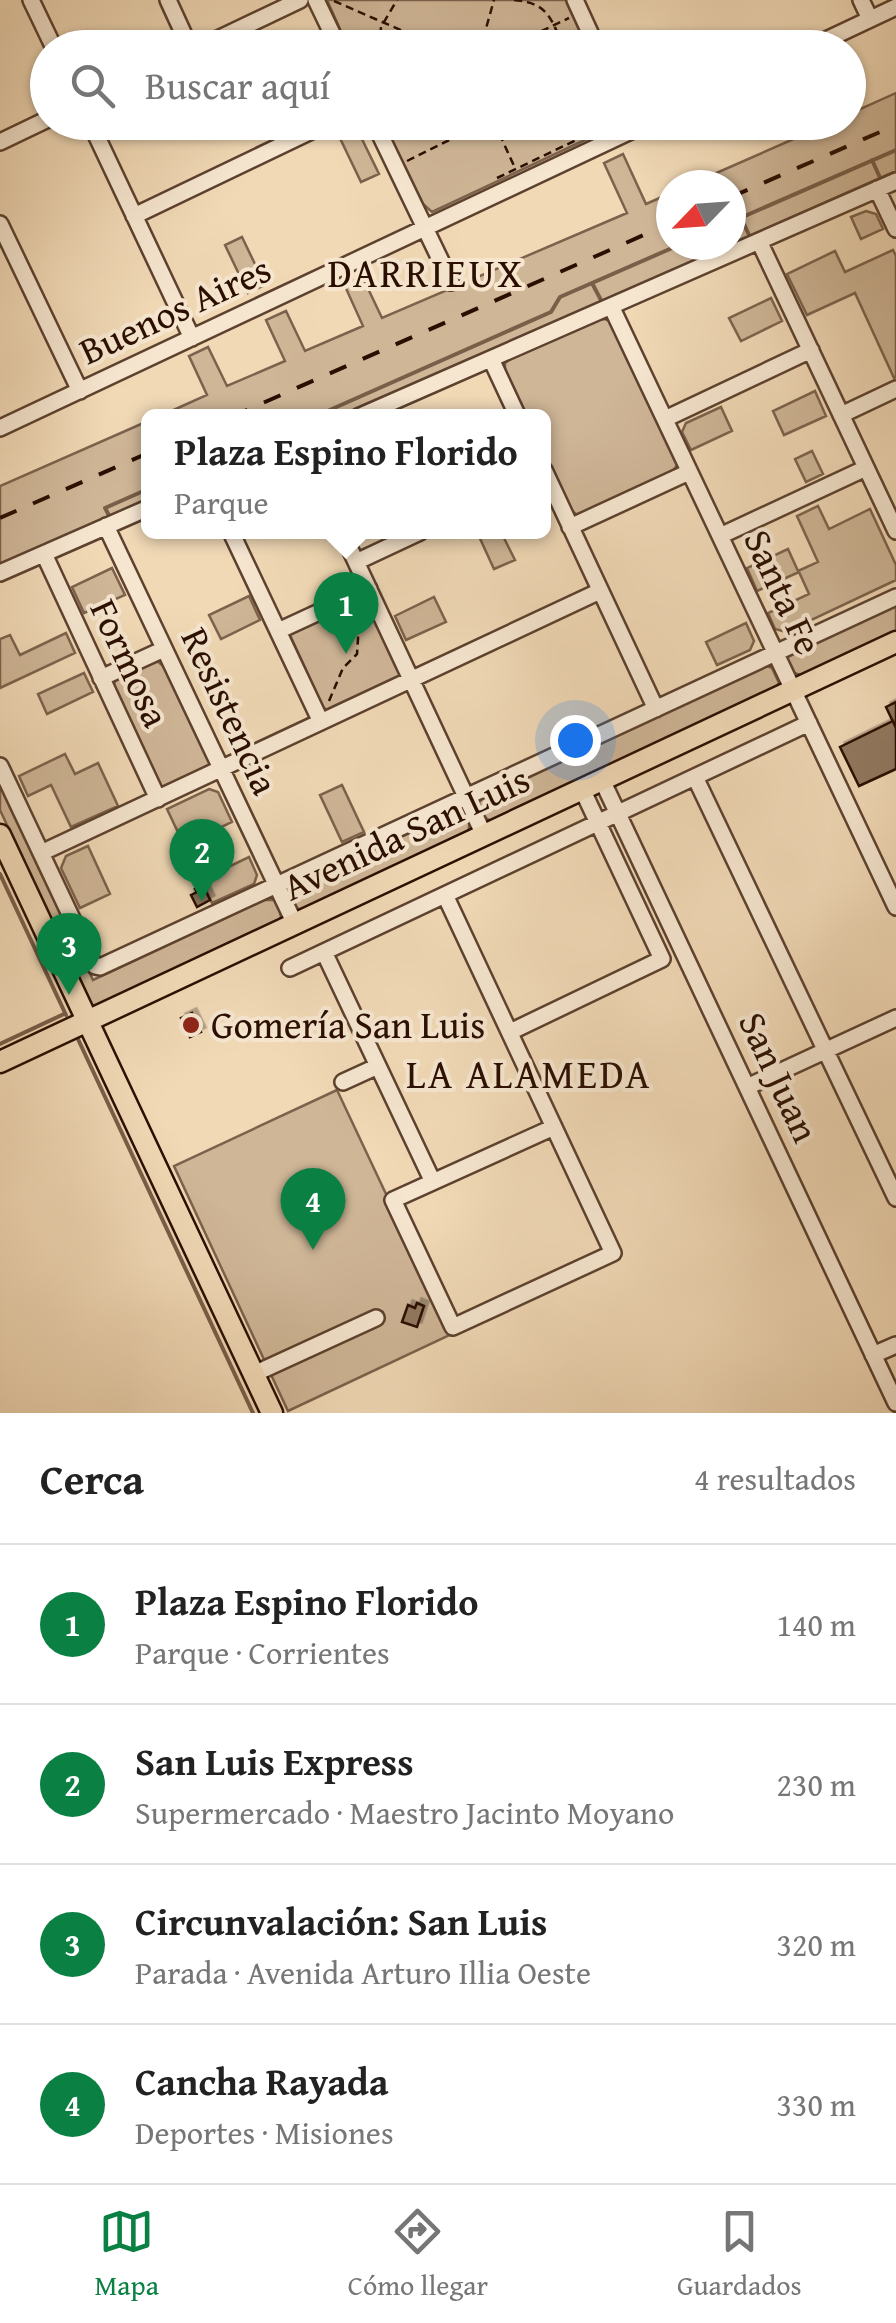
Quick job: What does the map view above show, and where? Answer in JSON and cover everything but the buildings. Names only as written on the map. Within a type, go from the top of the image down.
[{"type":"main road","name":"Avenida San Luis","points":[[0,1062],[896,642]]},
{"type":"main road","points":[[0,834],[272,1413]]},
{"type":"street","points":[[31,0],[45,30]]},
{"type":"street","points":[[168,0],[182,30]]},
{"type":"street","points":[[237,30],[300,0]]},
{"type":"street","points":[[316,0],[330,30]]},
{"type":"street","points":[[860,0],[870,19]]},
{"type":"street","points":[[578,6],[589,30]]},
{"type":"street","points":[[847,30],[896,6]]},
{"type":"street","points":[[0,142],[30,128]]},
{"type":"street","points":[[98,140],[192,338]]},
{"type":"street","points":[[134,216],[292,140]]},
{"type":"street","points":[[382,140],[452,282]]},
{"type":"street","name":"Buenos Aires","points":[[0,428],[609,140]]},
{"type":"street","points":[[374,409],[896,181]]},
{"type":"street","points":[[877,190],[896,229]]},
{"type":"street","points":[[0,224],[80,391]]},
{"type":"street","points":[[760,241],[896,531]]},
{"type":"street","name":"Santa Fe","points":[[611,306],[896,907]]},
{"type":"street","points":[[664,419],[811,350]]},
{"type":"street","points":[[490,358],[515,409]]},
{"type":"street","points":[[841,414],[896,389]]},
{"type":"street","points":[[720,536],[866,468]]},
{"type":"street","points":[[570,527],[690,472]]},
{"type":"street","points":[[551,487],[656,709]]},
{"type":"street","points":[[0,573],[141,511]]},
{"type":"street","name":"Resistencia","points":[[106,526],[295,924]]},
{"type":"street","points":[[235,539],[278,631],[324,715]]},
{"type":"street","points":[[345,539],[365,595],[411,680],[484,835]]},
{"type":"street","points":[[356,562],[405,539]]},
{"type":"street","name":"Formosa","points":[[44,554],[158,799]]},
{"type":"street","points":[[41,854],[221,769],[324,715],[411,680],[600,590]]},
{"type":"street","points":[[278,631],[365,595]]},
{"type":"street","points":[[0,766],[92,961],[98,967],[105,966],[896,597]]},
{"type":"street","points":[[101,678],[164,649]]},
{"type":"street","points":[[290,968],[809,723]]},
{"type":"street","points":[[695,777],[896,1198]]},
{"type":"street","name":"San Juan","points":[[602,780],[896,1403]]},
{"type":"street","points":[[510,1032],[662,960],[582,790]]},
{"type":"street","points":[[445,894],[554,1126],[612,1252],[453,1327],[393,1200],[554,1126]]},
{"type":"street","points":[[324,952],[433,1182]]},
{"type":"street","points":[[747,1088],[896,1018]]},
{"type":"street","points":[[343,1082],[378,1066]]},
{"type":"street","points":[[254,1374],[376,1318]]},
{"type":"street","points":[[874,1355],[896,1345]]},
{"type":"path","points":[[380,30],[397,0]]},
{"type":"path","points":[[486,30],[494,0]]},
{"type":"path","points":[[514,0],[542,8],[556,30]]},
{"type":"path","points":[[334,1],[401,30]]},
{"type":"path","points":[[545,30],[578,6]]},
{"type":"path","points":[[407,160],[449,140]]},
{"type":"path","points":[[502,140],[515,169]]},
{"type":"path","points":[[484,184],[576,140]]},
{"type":"path","points":[[324,715],[340,672],[356,654],[365,595]]},
{"type":"shaded area","points":[[327,0],[566,0],[581,30],[340,30]]},
{"type":"shaded area","points":[[896,93],[896,171],[746,237],[746,170],[723,170],[791,140],[866,140],[866,106]]},
{"type":"shaded area","points":[[341,140],[362,140],[379,174],[361,182]]},
{"type":"shaded area","points":[[392,140],[585,140],[432,212],[423,204]]},
{"type":"shaded area","points":[[623,154],[646,204],[656,200],[656,260],[695,260],[356,409],[176,409],[207,395],[189,356],[208,347],[227,386],[285,361],[266,320],[286,311],[305,351],[363,326],[344,284],[362,276],[382,318],[627,213],[604,163]]},
{"type":"shaded area","points":[[866,211],[876,214],[883,229],[861,239],[851,217]]},
{"type":"shaded area","points":[[242,237],[265,285],[248,293],[225,245]]},
{"type":"shaded area","points":[[893,250],[894,378],[855,293],[807,315],[787,274],[835,251],[845,272]]},
{"type":"shaded area","points":[[771,298],[782,321],[741,341],[729,318]]},
{"type":"shaded area","points":[[598,320],[612,323],[677,465],[672,473],[578,515],[570,510],[551,468],[551,409],[524,409],[505,363]]},
{"type":"shaded area","points":[[815,391],[826,416],[784,435],[773,411]]},
{"type":"shaded area","points":[[721,407],[732,431],[691,450],[682,432],[686,423]]},
{"type":"shaded area","points":[[141,424],[141,504],[0,566],[0,486]]},
{"type":"shaded area","points":[[812,451],[823,474],[806,482],[795,459]]},
{"type":"shaded area","points":[[818,506],[829,529],[870,509],[896,565],[896,580],[786,632],[775,629],[768,613],[809,594],[799,572],[757,591],[747,568],[788,549],[798,571],[818,562],[797,516]]},
{"type":"shaded area","points":[[480,539],[504,539],[515,560],[494,569]]},
{"type":"shaded area","points":[[112,568],[125,595],[84,613],[72,587]]},
{"type":"shaded area","points":[[249,596],[260,620],[221,639],[209,615]]},
{"type":"shaded area","points":[[434,597],[446,622],[406,640],[395,616]]},
{"type":"shaded area","points":[[365,599],[401,676],[327,711],[290,635]]},
{"type":"shaded area","points":[[896,604],[896,631],[801,675],[791,672],[787,658],[793,652]]},
{"type":"shaded area","points":[[746,623],[754,641],[750,650],[717,665],[706,642]]},
{"type":"shaded area","points":[[66,633],[75,653],[0,688],[0,639],[10,635],[20,655]]},
{"type":"shaded area","points":[[157,661],[167,669],[210,763],[207,768],[163,788],[113,687],[120,677]]},
{"type":"shaded area","points":[[765,665],[772,668],[779,683],[774,689],[491,821],[484,817],[478,804],[484,796]]},
{"type":"shaded area","points":[[84,673],[93,692],[47,714],[38,694]]},
{"type":"shaded area","points":[[65,754],[75,774],[98,763],[118,806],[71,827],[51,785],[28,796],[19,776]]},
{"type":"shaded area","points":[[0,780],[93,980],[264,900],[278,903],[281,917],[94,1007],[0,810]]},
{"type":"shaded area","points":[[342,785],[364,832],[342,842],[320,795]]},
{"type":"shaded area","points":[[209,789],[218,792],[232,822],[184,845],[167,809]]},
{"type":"shaded area","points":[[460,810],[468,820],[467,833],[307,909],[298,909],[293,902],[291,893],[297,884]]},
{"type":"shaded area","points":[[88,846],[110,894],[80,908],[61,868],[66,856]]},
{"type":"shaded area","points":[[249,857],[257,875],[254,884],[212,903],[201,880]]},
{"type":"shaded area","points":[[337,1090],[452,1334],[288,1411],[174,1166]]},
{"type":"waterway","points":[[746,215],[896,150]]},
{"type":"waterway","points":[[872,160],[882,182]]},
{"type":"waterway","points":[[746,228],[751,239]]},
{"type":"waterway","points":[[332,409],[551,312],[560,297],[656,255]]},
{"type":"waterway","points":[[592,283],[603,304]]},
{"type":"waterway","points":[[111,519],[105,508],[141,492]]},
{"type":"waterway","points":[[0,874],[66,1015]]},
{"type":"waterway","points":[[0,1044],[64,1014]]},
{"type":"waterway","points":[[77,1037],[253,1413]]},
{"type":"railway","points":[[866,138],[896,125]]},
{"type":"railway","points":[[746,190],[862,140]]},
{"type":"railway","points":[[249,409],[656,230]]},
{"type":"railway","points":[[0,518],[141,456]]},
{"type":"place","name":"Plaza Espino Florido","points":[[346,654]]},
{"type":"place","name":"San Luis Express","points":[[202,901]]},
{"type":"place","name":"Circunvalación: San Luis","points":[[69,995]]},
{"type":"place","name":"Gomería San Luis","points":[[191,1025]]},
{"type":"place","name":"Cancha Rayada","points":[[313,1250]]},
{"type":"district","name":"DARRIEUX","points":[[426,273]]},
{"type":"district","name":"LA ALAMEDA","points":[[529,1074]]}]
